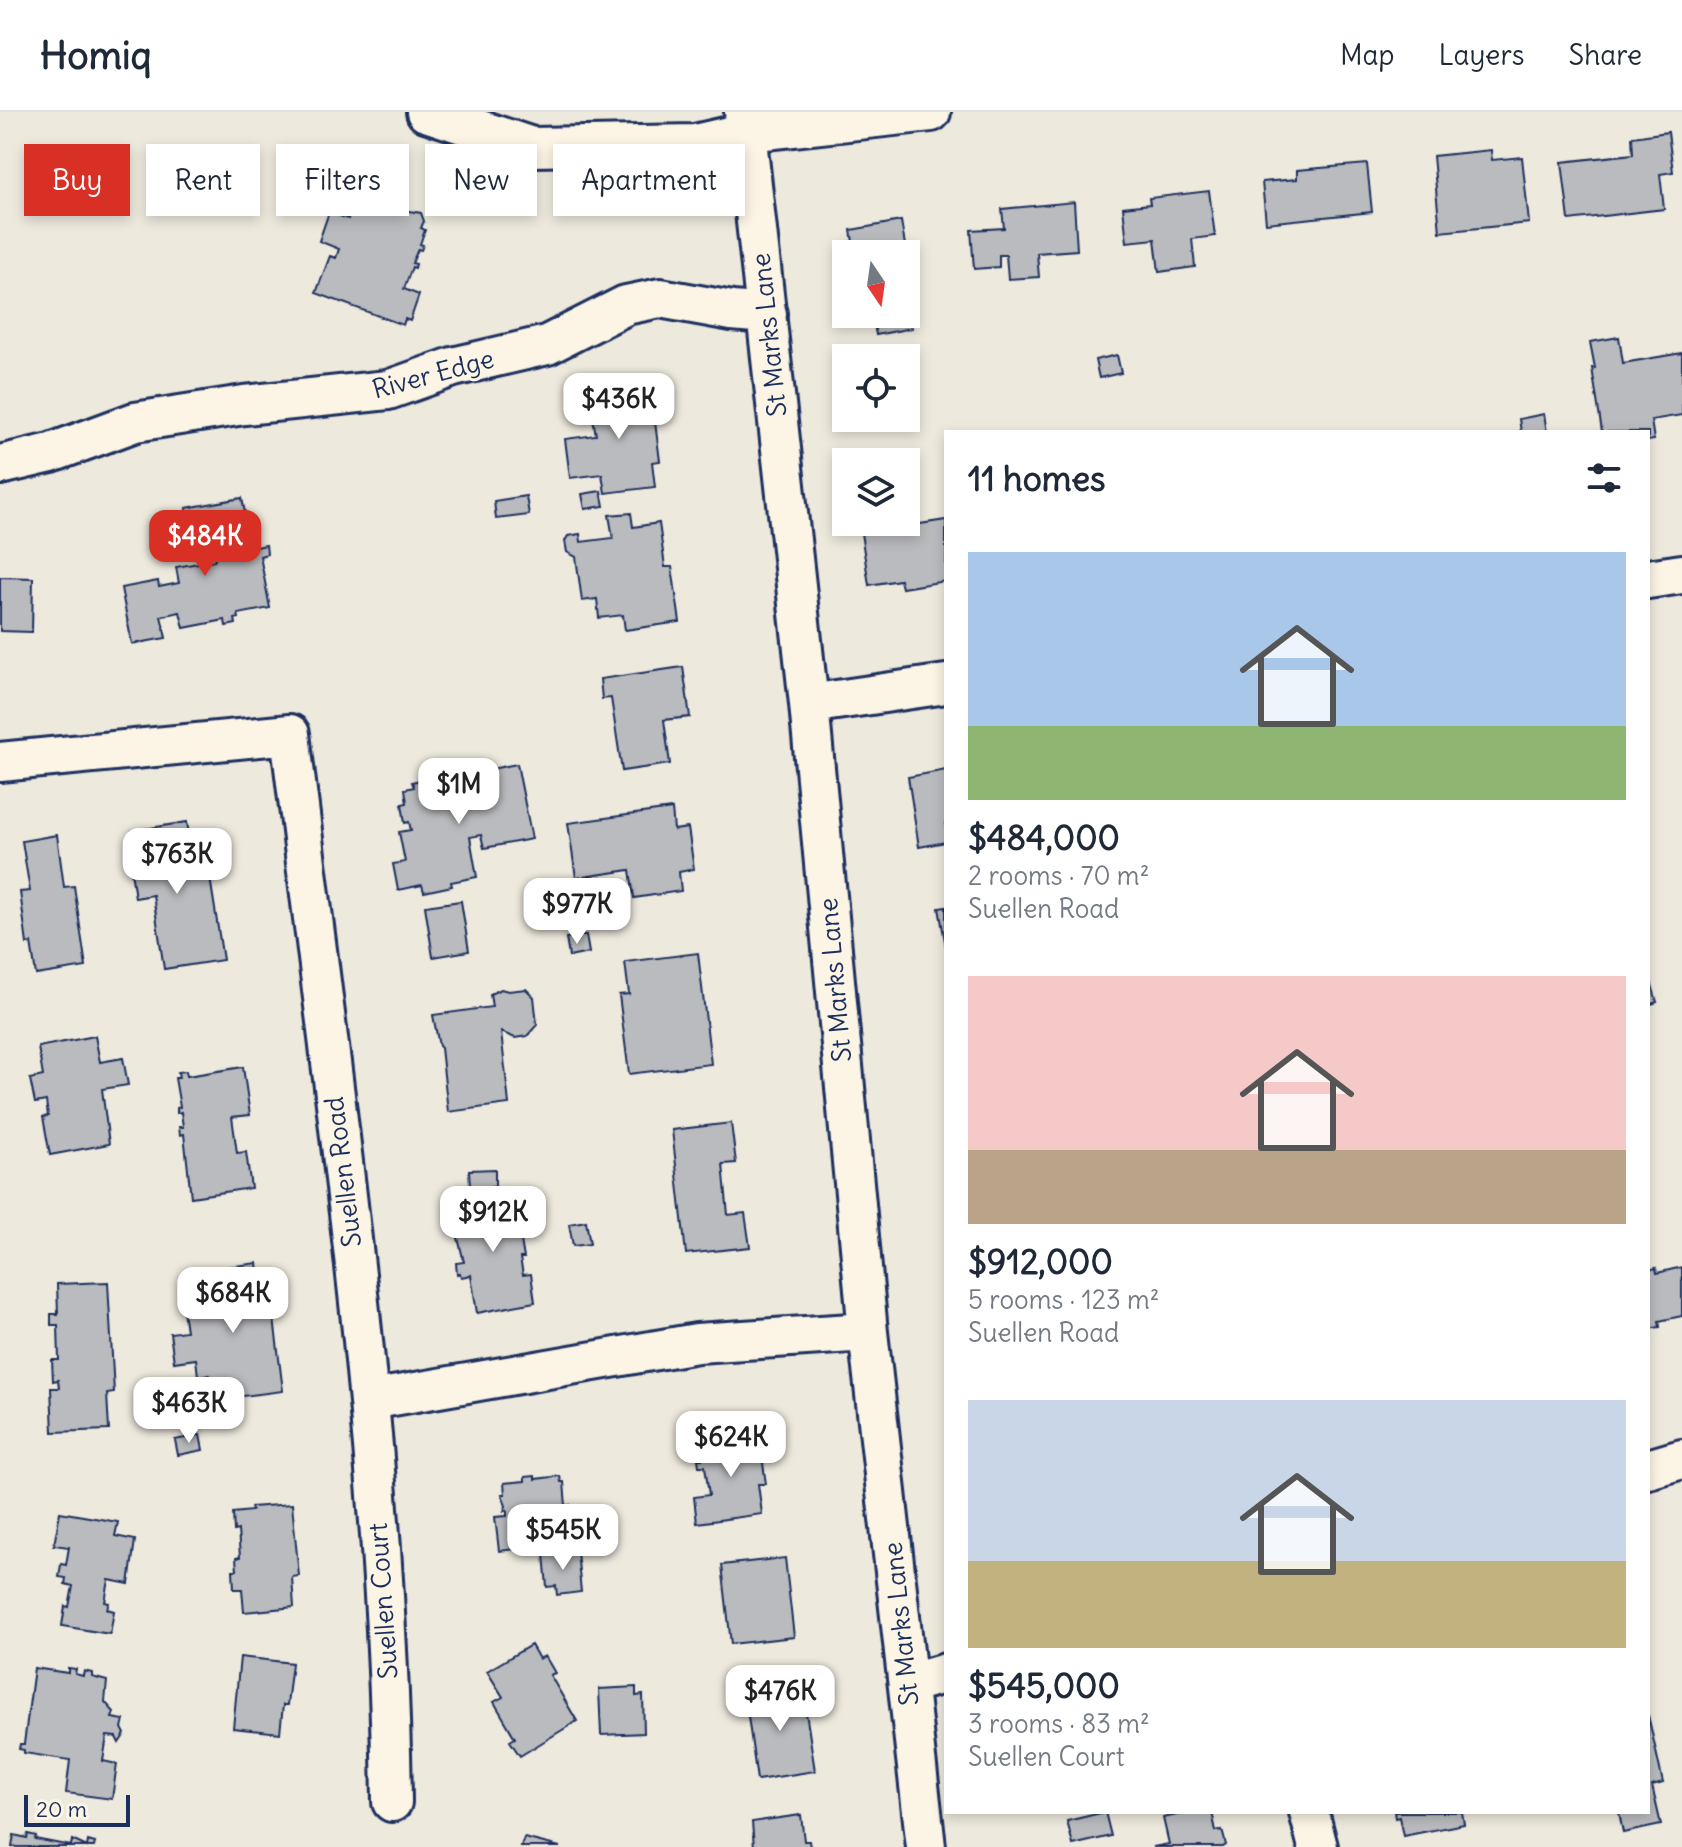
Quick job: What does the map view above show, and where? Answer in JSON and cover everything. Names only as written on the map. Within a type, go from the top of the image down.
[{"type":"street","points":[[426,112],[532,147],[695,144],[746,122],[931,112]]},
{"type":"street","name":"St Marks Lane","points":[[746,122],[809,704],[868,1332],[926,1847]]},
{"type":"street","name":"River Edge","points":[[0,465],[51,453],[135,422],[244,405],[388,390],[453,367],[547,345],[626,305],[660,298],[767,314]]},
{"type":"street","points":[[1650,579],[1682,574]]},
{"type":"street","points":[[809,704],[944,684]]},
{"type":"street","name":"Suellen Road","points":[[0,762],[290,734],[370,1400]]},
{"type":"street","points":[[370,1400],[697,1343],[868,1332]]},
{"type":"street","name":"Suellen Court","points":[[370,1400],[390,1707],[392,1802]]},
{"type":"street","points":[[908,1684],[944,1674]]},
{"type":"street","points":[[1310,1814],[1318,1847]]},
{"type":"building","points":[[1668,132],[1673,172],[1660,174],[1664,209],[1569,220],[1562,162],[1633,154],[1632,137]]},
{"type":"building","points":[[1491,150],[1492,160],[1522,157],[1529,223],[1440,232],[1433,156]]},
{"type":"building","points":[[1367,164],[1372,212],[1266,223],[1262,182],[1297,179],[1297,170]]},
{"type":"building","points":[[1209,191],[1215,236],[1192,239],[1195,267],[1159,272],[1155,239],[1127,242],[1123,207],[1150,204],[1149,198]]},
{"type":"building","points":[[1074,202],[1077,250],[1037,253],[1039,277],[1008,279],[1006,255],[999,255],[999,267],[974,269],[971,230],[1004,228],[1002,209]]},
{"type":"building","points":[[409,211],[421,213],[424,221],[421,228],[425,230],[420,244],[423,245],[421,250],[418,249],[412,263],[416,264],[415,268],[412,267],[404,289],[419,295],[410,321],[405,319],[403,325],[316,293],[330,256],[336,258],[339,249],[319,241],[328,216],[348,219],[349,216],[409,216]]},
{"type":"building","points":[[901,221],[904,240],[853,240],[851,230]]},
{"type":"building","points":[[875,328],[912,328],[876,335]]},
{"type":"building","points":[[1619,337],[1623,363],[1682,353],[1682,415],[1651,420],[1654,440],[1650,441],[1650,430],[1602,430],[1590,342]]},
{"type":"building","points":[[1117,355],[1121,373],[1099,378],[1095,360]]},
{"type":"building","points":[[650,383],[660,461],[652,462],[655,487],[605,493],[602,474],[570,478],[565,439],[596,435],[593,419],[598,418],[596,399],[605,398],[604,388]]},
{"type":"building","points":[[1544,414],[1547,430],[1521,430],[1519,419]]},
{"type":"building","points":[[601,491],[604,506],[585,509],[582,494]]},
{"type":"building","points":[[526,496],[529,515],[496,519],[494,501]]},
{"type":"building","points":[[242,498],[252,548],[266,545],[267,554],[260,556],[270,608],[238,614],[236,624],[226,626],[225,620],[184,628],[180,612],[161,616],[166,638],[132,644],[121,588],[158,581],[159,587],[179,583],[176,567],[215,560],[211,541],[193,544],[186,508]]},
{"type":"building","points":[[631,513],[633,527],[659,523],[665,567],[672,567],[680,622],[625,630],[623,615],[599,618],[597,599],[582,601],[576,557],[567,552],[565,541],[568,536],[580,534],[581,542],[613,538],[609,515]]},
{"type":"building","points":[[944,520],[944,581],[902,588],[900,580],[869,585],[861,536],[920,536],[920,524]]},
{"type":"building","points":[[0,577],[33,578],[32,632],[0,631]]},
{"type":"building","points":[[683,667],[690,717],[664,720],[670,764],[622,771],[611,698],[602,699],[600,679]]},
{"type":"building","points":[[517,764],[532,839],[484,848],[481,835],[470,837],[477,877],[424,892],[422,885],[398,890],[393,864],[405,862],[399,832],[411,830],[409,822],[405,823],[402,804],[407,803],[405,789],[414,787],[412,782],[424,779],[425,783],[438,781],[439,786],[467,781],[465,774]]},
{"type":"building","points":[[944,770],[944,842],[919,847],[908,777]]},
{"type":"building","points":[[672,809],[674,830],[688,828],[694,869],[679,872],[681,891],[634,898],[630,870],[576,878],[568,823]]},
{"type":"building","points":[[187,822],[195,873],[209,871],[223,960],[164,969],[153,895],[135,898],[130,864],[137,863],[132,831]]},
{"type":"building","points":[[57,835],[64,887],[74,886],[86,967],[36,975],[31,943],[27,944],[20,892],[30,891],[22,841]]},
{"type":"building","points":[[461,901],[469,951],[433,957],[425,906]]},
{"type":"building","points":[[944,907],[944,936],[939,908]]},
{"type":"building","points":[[586,935],[589,953],[569,957],[566,938]]},
{"type":"building","points":[[698,953],[711,1064],[629,1074],[619,995],[629,994],[625,962]]},
{"type":"building","points":[[1650,978],[1657,1002],[1650,1004]]},
{"type":"building","points":[[501,989],[526,989],[534,997],[537,1025],[527,1036],[515,1038],[501,1032],[509,1104],[448,1112],[441,1048],[433,1015],[492,1007],[490,994]]},
{"type":"building","points":[[95,1036],[100,1062],[123,1058],[128,1085],[102,1089],[109,1144],[50,1155],[43,1117],[48,1116],[46,1101],[35,1103],[30,1079],[43,1076],[38,1047]]},
{"type":"building","points":[[243,1067],[250,1115],[232,1117],[237,1153],[246,1152],[251,1188],[191,1197],[184,1134],[180,1135],[179,1127],[183,1127],[181,1112],[177,1113],[180,1107],[175,1078],[179,1078],[178,1072],[186,1071],[187,1076]]},
{"type":"building","points":[[731,1123],[736,1163],[723,1164],[728,1215],[745,1213],[750,1247],[686,1254],[672,1130]]},
{"type":"building","points":[[495,1169],[495,1187],[470,1187],[469,1170]]},
{"type":"building","points":[[509,1196],[510,1200],[514,1200],[524,1258],[520,1258],[523,1275],[531,1274],[535,1302],[477,1313],[471,1275],[461,1277],[460,1273],[457,1274],[456,1263],[464,1262],[456,1230],[460,1229],[455,1204]]},
{"type":"building","points":[[586,1221],[590,1244],[573,1246],[569,1224]]},
{"type":"building","points":[[257,1263],[260,1287],[270,1286],[283,1391],[212,1400],[209,1375],[198,1376],[196,1359],[174,1362],[170,1333],[186,1331],[183,1310],[202,1308],[200,1292],[206,1292],[203,1270]]},
{"type":"building","points":[[1682,1267],[1682,1316],[1659,1321],[1660,1327],[1650,1329],[1650,1270],[1656,1268],[1657,1273]]},
{"type":"building","points":[[108,1282],[114,1393],[107,1394],[109,1430],[53,1432],[51,1388],[59,1388],[58,1380],[53,1381],[52,1360],[59,1360],[58,1325],[51,1325],[51,1314],[58,1314],[57,1284]]},
{"type":"building","points":[[200,1435],[203,1450],[178,1455],[175,1440]]},
{"type":"building","points":[[759,1435],[766,1484],[758,1484],[762,1514],[697,1523],[694,1497],[709,1495],[705,1466],[699,1466],[698,1459],[702,1459],[700,1443]]},
{"type":"building","points":[[535,1476],[535,1479],[560,1476],[561,1482],[564,1482],[566,1506],[579,1509],[581,1531],[557,1534],[559,1544],[499,1551],[495,1517],[507,1516],[502,1494],[505,1494],[504,1483],[525,1481],[525,1477]]},
{"type":"building","points":[[292,1504],[299,1576],[292,1577],[294,1607],[244,1612],[242,1589],[234,1589],[233,1570],[237,1570],[236,1558],[240,1557],[233,1513],[252,1511],[251,1507]]},
{"type":"building","points":[[60,1512],[118,1522],[115,1536],[135,1540],[129,1584],[109,1580],[105,1602],[109,1603],[107,1609],[114,1611],[110,1634],[62,1626],[65,1606],[69,1607],[73,1586],[65,1584],[66,1578],[59,1577],[61,1564],[66,1565],[69,1547],[54,1545]]},
{"type":"building","points":[[577,1551],[581,1592],[557,1595],[556,1586],[547,1587],[544,1554]]},
{"type":"building","points":[[785,1558],[794,1637],[731,1644],[722,1565]]},
{"type":"building","points":[[531,1645],[539,1659],[545,1656],[555,1673],[550,1675],[577,1721],[520,1756],[510,1741],[515,1738],[494,1702],[503,1697],[487,1671]]},
{"type":"building","points":[[240,1657],[292,1663],[280,1733],[233,1728]]},
{"type":"building","points":[[34,1668],[68,1673],[68,1668],[76,1669],[75,1674],[83,1676],[84,1671],[107,1681],[105,1702],[114,1712],[112,1718],[124,1720],[122,1728],[125,1734],[119,1743],[116,1737],[107,1736],[103,1761],[117,1764],[112,1799],[66,1793],[70,1760],[24,1753],[19,1749],[20,1744],[24,1744]]},
{"type":"building","points":[[802,1686],[815,1771],[757,1780],[745,1695]]},
{"type":"building","points":[[636,1687],[636,1696],[643,1695],[644,1733],[601,1735],[599,1689]]},
{"type":"building","points":[[1650,1724],[1663,1783],[1652,1786],[1661,1825],[1623,1833],[1619,1814],[1650,1814]]},
{"type":"building","points":[[1106,1814],[1111,1836],[1073,1845],[1067,1821]]},
{"type":"building","points":[[1182,1814],[1212,1814],[1216,1831],[1222,1830],[1226,1845],[1153,1847],[1169,1844],[1163,1818]]},
{"type":"building","points":[[1394,1814],[1462,1814],[1464,1824],[1403,1836],[1399,1817],[1395,1818]]},
{"type":"building","points":[[801,1815],[804,1841],[809,1841],[810,1847],[754,1847],[752,1822]]},
{"type":"building","points":[[28,1834],[36,1836],[35,1839],[71,1846],[72,1840],[87,1847],[12,1847],[14,1835],[27,1838]]},
{"type":"building","points":[[524,1838],[560,1847],[521,1847]]}]
